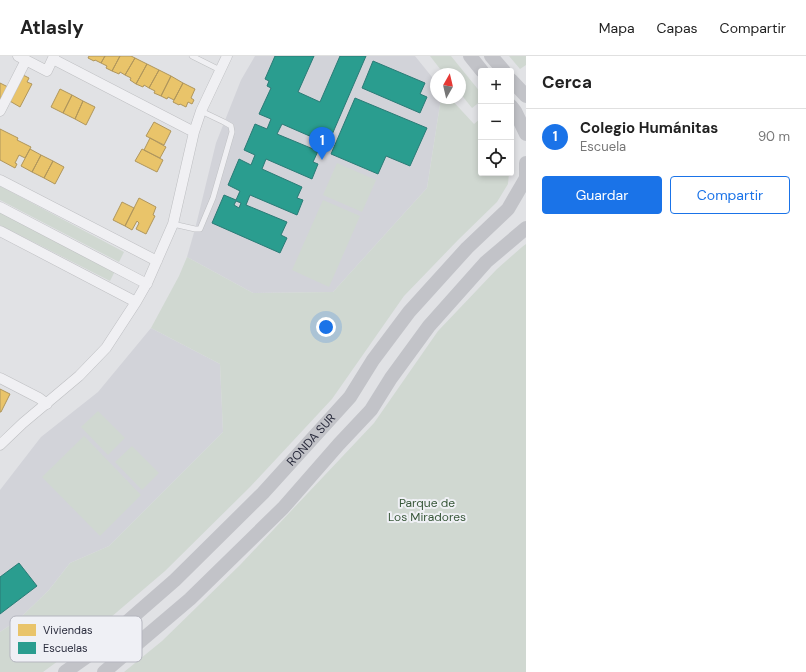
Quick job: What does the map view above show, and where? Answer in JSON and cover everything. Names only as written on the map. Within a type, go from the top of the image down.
[{"type":"main road","points":[[470,56],[480,68]]},
{"type":"main road","points":[[491,56],[501,68]]},
{"type":"main road","points":[[514,83],[526,96]]},
{"type":"main road","points":[[514,110],[526,134]]},
{"type":"main road","name":"RONDA SUR","points":[[134,616],[175,580],[263,493],[350,398],[373,360],[409,312],[467,248],[508,209],[526,179],[526,164]]},
{"type":"main road","name":"RONDA SUR","points":[[142,640],[190,599],[283,508],[371,410],[391,378],[429,326],[486,262],[526,228]]},
{"type":"main road","name":"RONDA SUR","points":[[65,672],[79,662]]},
{"type":"main road","name":"RONDA SUR","points":[[104,672],[116,662]]},
{"type":"street","points":[[0,445],[23,423],[79,376],[106,348],[147,284],[174,224],[194,132],[201,111],[227,56]]},
{"type":"street","points":[[0,111],[22,58],[46,71],[54,57],[194,132]]},
{"type":"street","points":[[0,180],[157,261]]},
{"type":"street","points":[[0,207],[147,284]]},
{"type":"street","points":[[0,231],[136,302]]},
{"type":"street","points":[[0,378],[39,398],[47,404]]},
{"type":"lane","points":[[192,56],[220,70]]},
{"type":"lane","points":[[174,224],[200,229],[213,198],[232,132],[231,126],[201,111]]},
{"type":"shaded area","points":[[255,56],[415,56],[430,75],[430,104],[440,104],[427,188],[333,292],[253,293],[187,257],[216,143],[241,80]]},
{"type":"shaded area","points":[[151,328],[220,364],[223,432],[109,546],[70,563],[49,590],[22,616],[10,616],[10,625],[0,632],[0,490],[41,437],[98,392]]},
{"type":"green space","points":[[430,56],[451,56],[461,68],[439,68]]},
{"type":"green space","points":[[509,56],[526,56],[526,65],[520,69]]},
{"type":"green space","points":[[466,74],[478,89],[478,103],[472,108],[466,100]]},
{"type":"green space","points":[[440,104],[456,104],[474,124],[478,121],[478,176],[509,176],[508,184],[497,202],[404,296],[332,399],[250,487],[165,571],[112,616],[22,616],[49,590],[70,563],[109,546],[223,432],[220,364],[151,328],[179,276],[187,257],[253,293],[333,292],[427,188]]},
{"type":"green space","points":[[337,163],[376,180],[362,212],[323,195]]},
{"type":"green space","points":[[0,186],[124,252],[119,262],[0,200]]},
{"type":"green space","points":[[323,200],[360,216],[329,287],[292,270]]},
{"type":"green space","points":[[0,212],[115,271],[110,281],[0,225]]},
{"type":"green space","name":"Parque de Los Miradores","points":[[526,244],[526,672],[124,672],[136,662],[142,662],[142,657],[162,641],[240,565],[374,423],[438,331],[497,269]]},
{"type":"green space","points":[[98,411],[125,438],[108,455],[81,427]]},
{"type":"green space","points":[[84,436],[141,495],[100,536],[42,477]]},
{"type":"green space","points":[[132,446],[159,473],[142,490],[115,462]]},
{"type":"green space","points":[[10,625],[10,662],[57,662],[43,672],[0,672],[0,632]]},
{"type":"building: Viviendas","points":[[89,56],[105,56],[101,63],[88,58]]},
{"type":"building: Viviendas","points":[[105,56],[120,56],[112,71],[101,63]]},
{"type":"building: Viviendas","points":[[120,56],[131,56],[135,58],[125,75],[120,72],[119,74],[112,71]]},
{"type":"building: Viviendas","points":[[135,58],[147,64],[136,84],[130,80],[131,78],[125,75]]},
{"type":"building: Viviendas","points":[[147,64],[159,70],[149,88],[144,85],[143,87],[136,84]]},
{"type":"building: Viviendas","points":[[159,70],[171,76],[161,96],[154,93],[155,91],[149,88]]},
{"type":"building: Viviendas","points":[[21,74],[29,78],[27,82],[32,84],[20,107],[8,100]]},
{"type":"building: Viviendas","points":[[171,76],[183,83],[174,100],[161,96]]},
{"type":"building: Viviendas","points":[[0,83],[8,87],[0,100]]},
{"type":"building: Viviendas","points":[[183,83],[195,89],[191,98],[194,100],[192,104],[188,102],[186,107],[173,102]]},
{"type":"building: Viviendas","points":[[60,89],[72,95],[63,113],[51,107]]},
{"type":"building: Viviendas","points":[[72,95],[83,101],[75,119],[63,113]]},
{"type":"building: Viviendas","points":[[83,101],[95,107],[86,125],[75,119]]},
{"type":"building: Viviendas","points":[[154,122],[171,131],[164,145],[146,136]]},
{"type":"building: Viviendas","points":[[0,129],[18,138],[17,140],[31,147],[25,158],[19,155],[15,163],[17,164],[15,168],[0,160]]},
{"type":"building: Viviendas","points":[[150,138],[166,147],[160,158],[144,150]]},
{"type":"building: Viviendas","points":[[30,149],[41,155],[32,172],[21,166]]},
{"type":"building: Viviendas","points":[[142,149],[163,160],[157,172],[135,161]]},
{"type":"building: Viviendas","points":[[41,155],[53,161],[44,178],[32,172]]},
{"type":"building: Viviendas","points":[[53,161],[64,167],[55,184],[44,178]]},
{"type":"building: Viviendas","points":[[139,198],[156,207],[153,215],[155,216],[146,234],[136,229],[139,223],[137,221],[132,230],[125,226]]},
{"type":"building: Viviendas","points":[[122,202],[134,208],[125,226],[113,220]]},
{"type":"building: Viviendas","points":[[0,389],[10,394],[1,412],[0,412]]},
{"type":"building: Escuelas","points":[[275,56],[314,56],[298,92],[320,102],[340,56],[366,56],[328,144],[282,124],[277,134],[318,151],[313,162],[318,164],[312,179],[266,159],[262,169],[302,187],[297,198],[303,200],[297,215],[250,195],[246,205],[287,222],[281,235],[287,238],[280,253],[212,223],[224,195],[236,200],[240,191],[228,185],[239,159],[251,165],[255,155],[244,150],[255,124],[267,129],[271,119],[259,114],[271,88],[267,86],[269,81],[265,79]],"holes":[[[236,201],[241,203],[239,208],[234,205]]]},
{"type":"building: Escuelas","points":[[373,61],[425,83],[420,94],[427,97],[420,113],[362,88]]},
{"type":"building: Escuelas","points":[[355,98],[427,128],[410,166],[386,156],[378,174],[331,154]]},
{"type":"building: Escuelas","points":[[19,563],[37,586],[0,614],[0,577]]},
{"type":"place","name":"Colegio Humánitas","points":[[322,160]]}]
